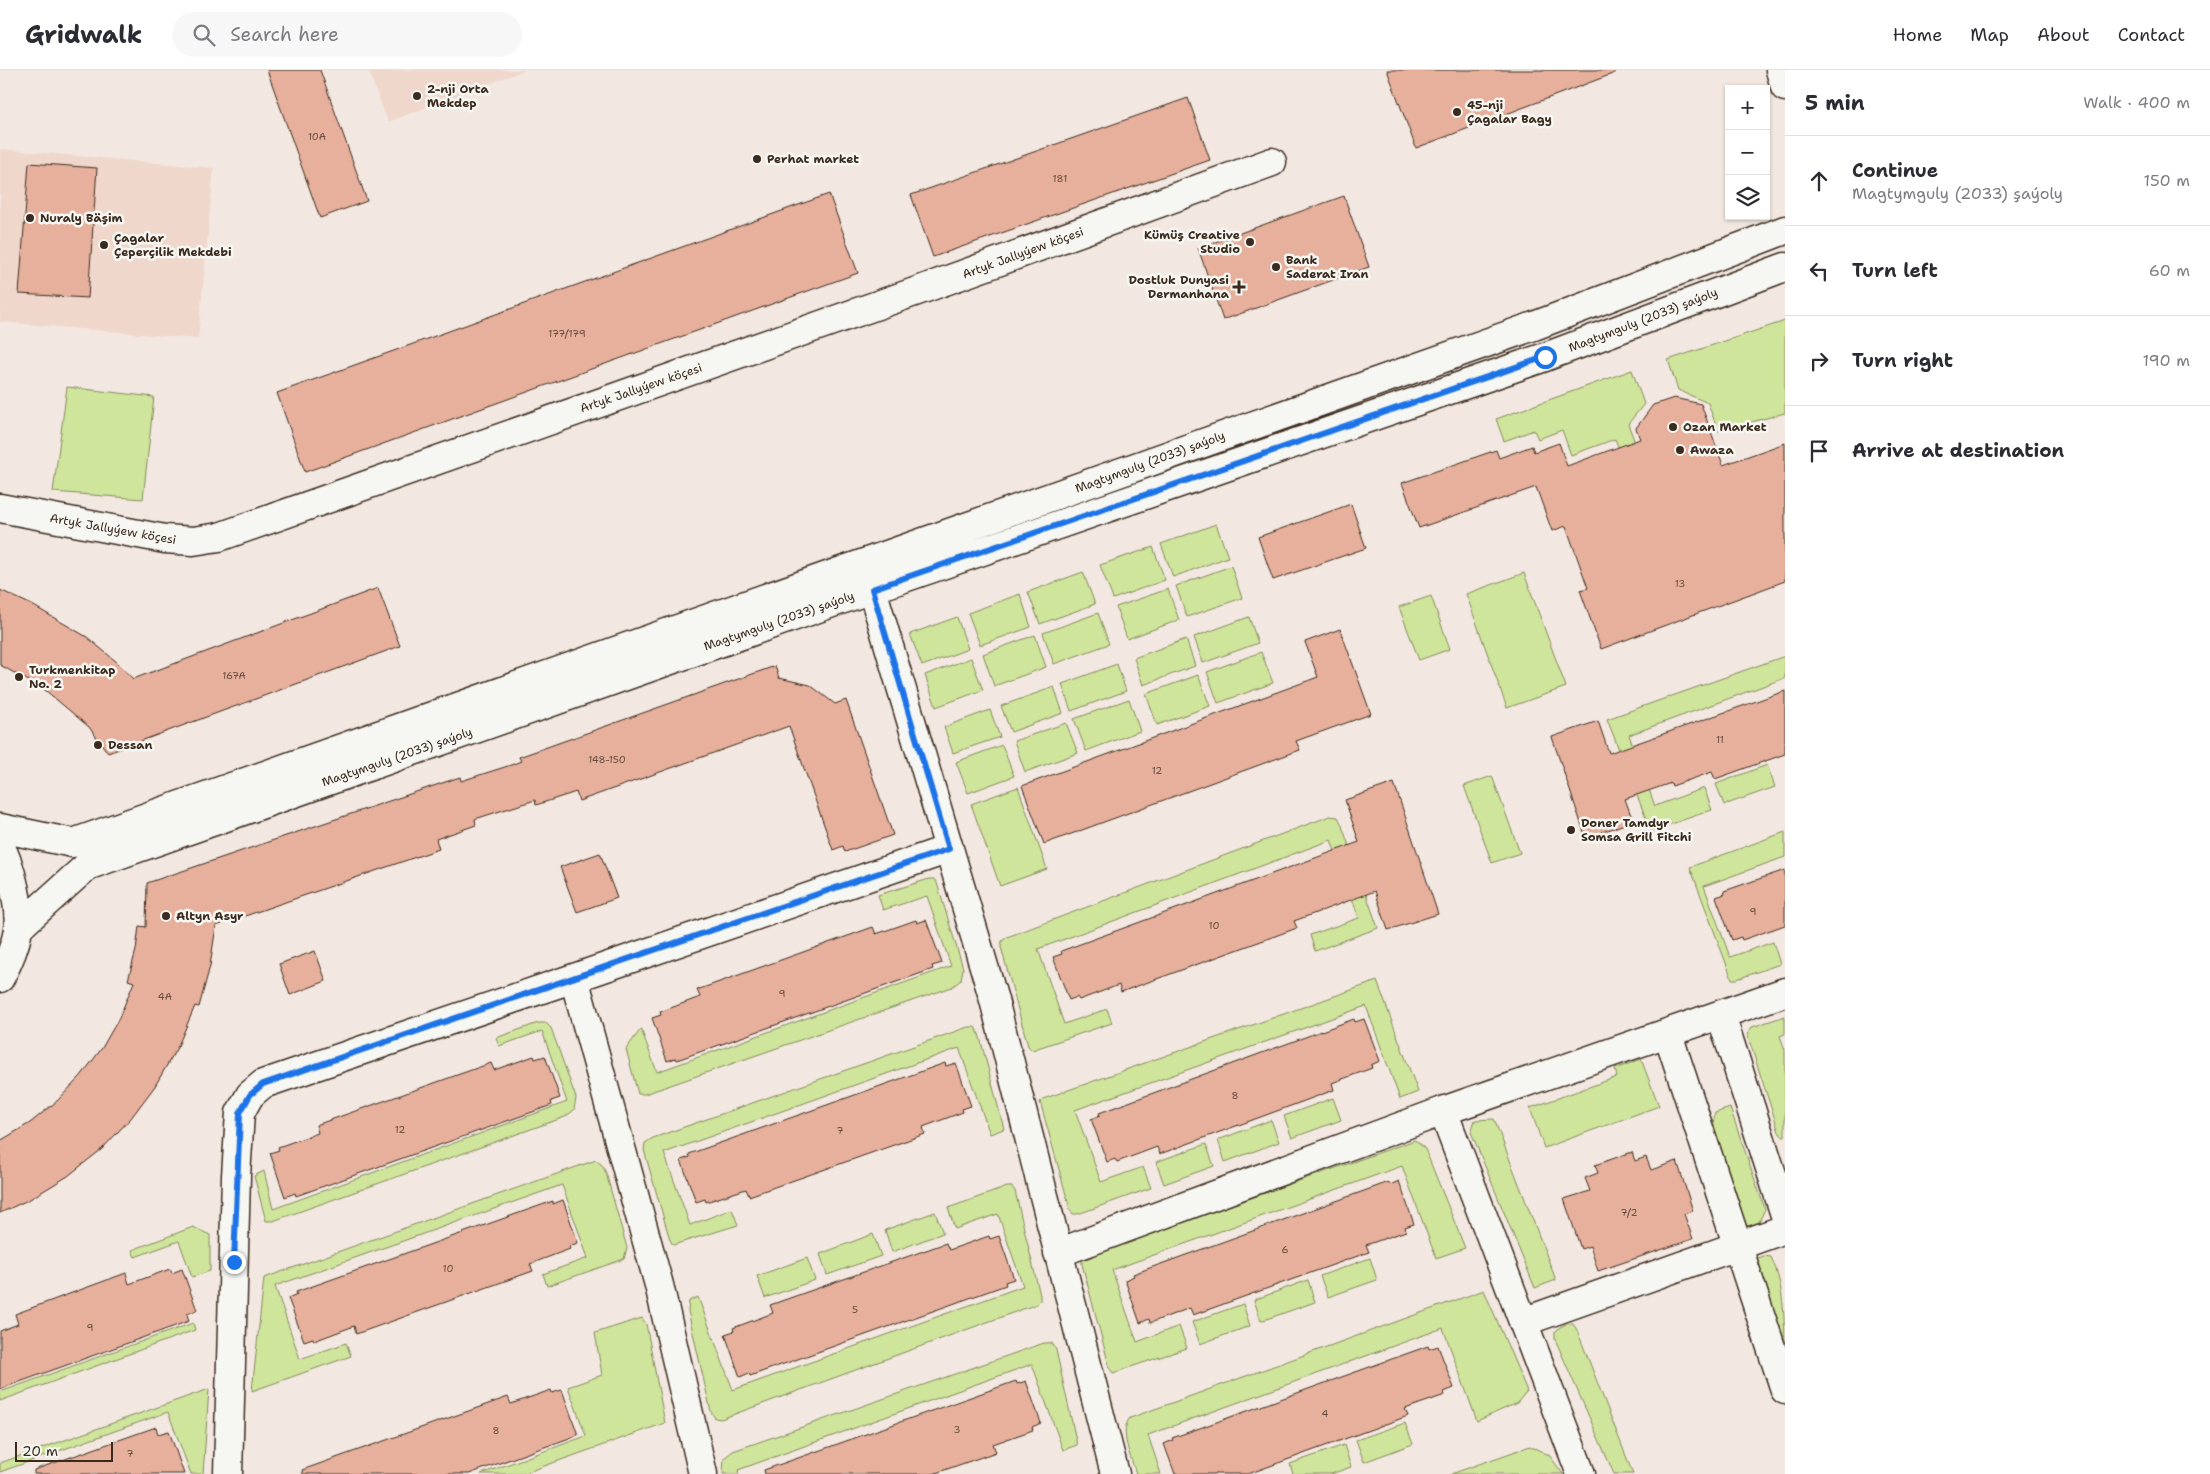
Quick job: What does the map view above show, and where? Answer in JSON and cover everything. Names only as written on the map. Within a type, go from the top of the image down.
[{"type":"street","points":[[1780,70],[1785,87]]},
{"type":"street","name":"Artyk Jallyýew köçesi","points":[[0,508],[165,539],[193,541],[219,536],[913,292],[1272,162]]},
{"type":"street","name":"Magtymguly (2033) şaýoly","points":[[0,828],[73,843],[1534,326],[1785,230]]},
{"type":"street","name":"Magtymguly (2033) şaýoly","points":[[18,928],[88,866],[872,589],[1545,357],[1785,267]]},
{"type":"street","points":[[872,589],[994,1000],[1115,1474]]},
{"type":"street","points":[[0,846],[14,884],[18,928],[10,960],[0,978]]},
{"type":"street","points":[[228,1474],[240,1113],[250,1095],[263,1084],[949,849]]},
{"type":"street","points":[[574,978],[659,1286],[703,1474]]},
{"type":"street","points":[[1058,1252],[1443,1112],[1785,992]]},
{"type":"street","points":[[1721,1015],[1785,1215]]},
{"type":"street","points":[[1668,1034],[1785,1390]]},
{"type":"street","points":[[1443,1112],[1581,1474]]},
{"type":"street","points":[[1523,1322],[1785,1229]]},
{"type":"shaded area","name":"2-nji Orta Mekdep","points":[[368,70],[525,70],[388,122]]},
{"type":"shaded area","name":"Çagalar Çeperçilik Mekdebi","points":[[0,149],[214,168],[198,339],[0,322]]},
{"type":"green space","points":[[1785,321],[1785,413],[1718,431],[1708,403],[1678,390],[1668,360]]},
{"type":"green space","points":[[1632,370],[1644,404],[1628,424],[1636,445],[1620,451],[1615,439],[1571,455],[1562,430],[1538,439],[1534,430],[1504,441],[1496,419]]},
{"type":"green space","points":[[67,387],[154,397],[143,499],[53,492]]},
{"type":"green space","points":[[1216,524],[1228,557],[1173,577],[1161,544]]},
{"type":"green space","points":[[1153,547],[1165,580],[1113,599],[1100,565]]},
{"type":"green space","points":[[1231,566],[1242,598],[1187,617],[1176,586]]},
{"type":"green space","points":[[1083,572],[1095,604],[1040,624],[1028,592]]},
{"type":"green space","points":[[1524,573],[1566,687],[1507,708],[1466,594]]},
{"type":"green space","points":[[1168,589],[1179,620],[1127,639],[1116,607]]},
{"type":"green space","points":[[1020,594],[1031,627],[980,645],[968,613]]},
{"type":"green space","points":[[1431,596],[1450,649],[1419,660],[1399,607]]},
{"type":"green space","points":[[1098,613],[1109,644],[1054,664],[1043,633]]},
{"type":"green space","points":[[957,617],[968,649],[922,666],[910,634]]},
{"type":"green space","points":[[1249,617],[1258,643],[1203,663],[1194,637]]},
{"type":"green space","points":[[1035,635],[1046,667],[994,686],[983,654]]},
{"type":"green space","points":[[1186,639],[1195,666],[1143,685],[1134,658]]},
{"type":"green space","points":[[1261,652],[1273,683],[1218,703],[1207,672]]},
{"type":"green space","points":[[1785,656],[1785,678],[1629,735],[1655,806],[1704,788],[1712,810],[1651,831],[1607,719]]},
{"type":"green space","points":[[971,658],[983,690],[936,707],[925,675]]},
{"type":"green space","points":[[1117,664],[1126,691],[1071,711],[1062,684]]},
{"type":"green space","points":[[1198,675],[1210,706],[1157,725],[1146,694]]},
{"type":"green space","points":[[1054,687],[1063,713],[1011,732],[1001,706]]},
{"type":"green space","points":[[1129,699],[1140,731],[1086,751],[1074,719]]},
{"type":"green space","points":[[990,710],[1000,737],[953,753],[944,727]]},
{"type":"green space","points":[[1066,723],[1078,753],[1025,772],[1014,741]]},
{"type":"green space","points":[[1002,745],[1014,776],[968,793],[956,762]]},
{"type":"green space","points":[[1767,765],[1775,787],[1724,805],[1716,784]]},
{"type":"green space","points":[[1492,776],[1520,853],[1492,863],[1464,786]]},
{"type":"green space","points":[[1018,787],[1047,869],[1000,886],[971,804]]},
{"type":"green space","points":[[1330,816],[1338,817],[1341,823],[1378,928],[1315,951],[1310,935],[1359,918],[1331,840],[1038,949],[1064,1024],[1107,1009],[1112,1023],[1032,1050],[1028,1046],[1001,947],[1002,941],[1007,937]]},
{"type":"green space","points":[[1785,832],[1785,857],[1704,886],[1730,957],[1773,942],[1780,964],[1732,979],[1690,867]]},
{"type":"green space","points":[[934,879],[937,883],[963,968],[961,980],[952,987],[645,1094],[638,1094],[626,1049],[641,1029],[657,1072],[951,966],[927,896],[883,910],[878,895]]},
{"type":"green space","points":[[1377,981],[1418,1092],[1400,1099],[1366,1006],[1075,1110],[1101,1182],[1143,1167],[1151,1188],[1078,1214],[1073,1214],[1040,1102],[1043,1099]]},
{"type":"green space","points":[[1785,1016],[1785,1034],[1780,1036],[1785,1050],[1785,1136],[1782,1136],[1779,1132],[1748,1037],[1752,1027]]},
{"type":"green space","points":[[538,1023],[546,1023],[551,1028],[576,1098],[574,1110],[565,1117],[273,1221],[266,1221],[254,1176],[264,1171],[273,1209],[567,1102],[542,1031],[499,1046],[496,1038]]},
{"type":"green space","points":[[968,1027],[975,1027],[979,1034],[1004,1129],[990,1134],[959,1048],[664,1153],[690,1225],[732,1209],[738,1225],[673,1245],[644,1150],[645,1143],[653,1138]]},
{"type":"green space","points":[[1641,1059],[1659,1106],[1544,1148],[1530,1108],[1617,1077],[1615,1069]]},
{"type":"green space","points":[[1333,1098],[1341,1120],[1292,1138],[1284,1116]]},
{"type":"green space","points":[[1730,1108],[1765,1209],[1759,1222],[1748,1226],[1742,1223],[1710,1141],[1715,1113]]},
{"type":"green space","points":[[1494,1119],[1556,1280],[1535,1288],[1471,1132],[1475,1120]]},
{"type":"green space","points":[[1271,1120],[1279,1142],[1225,1162],[1218,1140]]},
{"type":"green space","points":[[1415,1140],[1425,1149],[1465,1248],[1436,1258],[1402,1166],[1112,1270],[1137,1342],[1179,1326],[1187,1348],[1113,1373],[1110,1369],[1082,1259]]},
{"type":"green space","points":[[1206,1144],[1214,1166],[1164,1184],[1156,1162]]},
{"type":"green space","points":[[596,1160],[602,1165],[606,1173],[627,1248],[624,1259],[547,1286],[543,1274],[588,1258],[562,1185],[275,1286],[300,1359],[346,1343],[351,1356],[252,1391],[264,1278]]},
{"type":"green space","points":[[1007,1187],[1012,1187],[1015,1191],[1040,1295],[1040,1301],[1037,1304],[721,1419],[715,1418],[711,1412],[688,1311],[689,1301],[698,1297],[733,1390],[1023,1286],[998,1214],[955,1229],[948,1208]]},
{"type":"green space","points":[[935,1212],[943,1233],[892,1252],[885,1230]]},
{"type":"green space","points":[[193,1227],[210,1235],[210,1271],[192,1277],[179,1241],[135,1257],[132,1250]]},
{"type":"green space","points":[[873,1234],[881,1256],[827,1275],[820,1254]]},
{"type":"green space","points":[[1764,1256],[1771,1257],[1776,1268],[1782,1294],[1785,1361],[1753,1264],[1758,1258]]},
{"type":"green space","points":[[807,1258],[815,1280],[765,1298],[757,1276]]},
{"type":"green space","points":[[1370,1258],[1377,1280],[1328,1297],[1320,1276]]},
{"type":"green space","points":[[1308,1280],[1315,1302],[1261,1321],[1254,1300]]},
{"type":"green space","points":[[1484,1290],[1527,1391],[1517,1403],[1477,1421],[1443,1328],[1148,1435],[1161,1474],[1136,1474],[1129,1453],[1125,1430],[1130,1418]]},
{"type":"green space","points":[[1243,1304],[1250,1326],[1200,1344],[1192,1322]]},
{"type":"green space","points":[[642,1318],[646,1324],[665,1423],[522,1474],[481,1474],[586,1436],[568,1387],[602,1375],[595,1333]]},
{"type":"green space","points":[[193,1323],[195,1330],[0,1401],[0,1392]]},
{"type":"green space","points":[[1566,1324],[1573,1324],[1577,1330],[1633,1474],[1614,1474],[1555,1339],[1555,1332]]},
{"type":"green space","points":[[1044,1343],[1052,1343],[1056,1350],[1077,1445],[1063,1450],[1032,1364],[738,1470],[739,1474],[723,1474],[724,1458],[733,1451]]},
{"type":"green space","points":[[209,1389],[203,1474],[191,1474],[168,1412],[0,1472],[0,1463]]},
{"type":"green space","points":[[1405,1423],[1413,1444],[1364,1462],[1356,1440]]},
{"type":"green space","points":[[1344,1445],[1351,1467],[1331,1474],[1293,1474],[1290,1464]]},
{"type":"green space","points":[[1530,1446],[1549,1455],[1563,1474],[1451,1474]]},
{"type":"building","points":[[267,70],[320,70],[367,201],[320,218]]},
{"type":"building","name":"45-nji Çagalar Bagy","points":[[1387,70],[1615,70],[1615,73],[1416,148]]},
{"type":"building","points":[[1188,98],[1210,160],[933,257],[911,195]]},
{"type":"building","points":[[29,163],[97,168],[88,298],[19,294]]},
{"type":"building","points":[[829,194],[858,273],[305,472],[277,393]]},
{"type":"building","points":[[1344,196],[1369,267],[1223,320],[1198,248]]},
{"type":"building","points":[[1674,398],[1701,404],[1723,465],[1785,443],[1785,581],[1601,649],[1580,590],[1588,588],[1566,526],[1552,531],[1536,487],[1419,528],[1402,483],[1496,450],[1499,458],[1532,446],[1534,452],[1559,443],[1567,466],[1640,439],[1636,428],[1653,405]]},
{"type":"building","points":[[1351,504],[1366,548],[1273,580],[1258,537]]},
{"type":"building","points":[[378,588],[400,646],[108,753],[89,727],[45,690],[0,665],[0,590],[32,605],[87,637],[118,663],[133,679]]},
{"type":"building","points":[[1340,629],[1371,714],[1296,741],[1300,750],[1044,844],[1022,786],[1318,677],[1305,642]]},
{"type":"building","points":[[775,666],[779,678],[810,685],[835,704],[846,700],[893,835],[845,852],[843,846],[833,850],[789,726],[579,801],[576,792],[536,805],[535,800],[475,819],[476,825],[436,839],[439,849],[216,926],[210,966],[199,1007],[195,1006],[178,1046],[155,1086],[131,1118],[102,1149],[68,1176],[30,1199],[0,1213],[0,1141],[30,1123],[57,1101],[81,1076],[102,1048],[119,1018],[134,982],[128,980],[136,950],[139,926],[146,927],[147,883],[460,777],[461,781],[511,765],[521,761],[519,757]]},
{"type":"building","points":[[1785,691],[1785,754],[1715,779],[1712,772],[1672,786],[1671,783],[1625,799],[1633,821],[1586,838],[1552,737],[1598,721],[1609,753]]},
{"type":"building","points":[[1394,783],[1438,914],[1388,930],[1375,891],[1294,921],[1297,928],[1121,992],[1119,985],[1079,1000],[1077,997],[1069,1000],[1053,957],[1062,954],[1061,951],[1359,842],[1345,800]]},
{"type":"building","points":[[600,853],[617,898],[577,912],[560,867]]},
{"type":"building","points":[[1785,870],[1785,925],[1742,940],[1741,937],[1732,940],[1716,897],[1725,894],[1724,891]]},
{"type":"building","points":[[916,920],[917,923],[926,920],[942,963],[932,966],[933,969],[677,1060],[676,1058],[667,1061],[652,1018],[661,1015],[660,1012],[700,997],[697,990],[873,927],[876,934]]},
{"type":"building","points":[[315,951],[326,981],[290,995],[279,964]]},
{"type":"building","points":[[1354,1019],[1355,1022],[1364,1019],[1380,1061],[1371,1065],[1372,1068],[1332,1083],[1334,1090],[1160,1154],[1157,1147],[1117,1162],[1115,1159],[1107,1162],[1091,1119],[1100,1116],[1099,1113]]},
{"type":"building","points":[[534,1056],[535,1059],[545,1056],[560,1098],[551,1101],[552,1105],[296,1196],[295,1193],[285,1197],[270,1153],[279,1150],[278,1147],[318,1133],[316,1125],[491,1063],[494,1070]]},
{"type":"building","points":[[945,1063],[946,1066],[956,1063],[971,1106],[962,1109],[963,1112],[923,1127],[925,1134],[749,1196],[746,1189],[706,1202],[705,1199],[696,1202],[681,1160],[690,1157],[689,1154]]},
{"type":"building","points":[[1632,1152],[1635,1161],[1646,1157],[1651,1170],[1677,1161],[1693,1211],[1684,1214],[1693,1239],[1598,1271],[1590,1246],[1581,1249],[1564,1199],[1590,1191],[1585,1178],[1598,1173],[1595,1165]]},
{"type":"building","points":[[1399,1181],[1414,1224],[1405,1227],[1406,1231],[1366,1245],[1369,1252],[1193,1315],[1190,1308],[1150,1323],[1149,1319],[1140,1323],[1125,1280],[1134,1276],[1133,1274],[1389,1182],[1390,1185]]},
{"type":"building","points":[[563,1200],[578,1243],[569,1246],[570,1249],[530,1264],[533,1271],[356,1334],[354,1326],[314,1341],[313,1338],[304,1341],[288,1298],[297,1294],[296,1292],[553,1201],[553,1204]]},
{"type":"building","points":[[989,1236],[990,1239],[999,1236],[1014,1279],[1005,1282],[1006,1285],[750,1376],[749,1373],[740,1377],[725,1334],[734,1331],[733,1328],[773,1313],[770,1305],[946,1243],[949,1250]]},
{"type":"building","points":[[170,1269],[172,1273],[182,1269],[197,1310],[187,1314],[189,1321],[0,1389],[0,1331],[18,1324],[15,1314],[126,1273],[129,1284]]},
{"type":"building","points":[[1428,1346],[1429,1349],[1438,1346],[1454,1388],[1444,1392],[1445,1395],[1405,1409],[1408,1416],[1248,1474],[1175,1474],[1164,1444],[1173,1440],[1172,1438]]},
{"type":"building","points":[[1016,1381],[1017,1384],[1026,1381],[1041,1423],[1032,1427],[1033,1430],[993,1444],[996,1452],[933,1474],[765,1474],[764,1470]]},
{"type":"building","points":[[551,1390],[552,1393],[562,1390],[578,1435],[469,1474],[303,1474],[302,1470],[508,1397],[511,1404]]},
{"type":"building","points":[[156,1427],[158,1434],[169,1431],[184,1474],[34,1474],[34,1470]]},
{"type":"place","name":"2-nji Orta Mekdep","points":[[417,96]]},
{"type":"place","name":"45-nji Çagalar Bagy","points":[[1457,112]]},
{"type":"place","name":"Perhat market","points":[[757,159]]},
{"type":"place","name":"Nuraly Bäşim","points":[[30,218]]},
{"type":"place","name":"Kümüş Creative Studio","points":[[1250,242]]},
{"type":"place","name":"Çagalar Çeperçilik Mekdebi","points":[[104,245]]},
{"type":"place","name":"Bank Saderat Iran","points":[[1276,267]]},
{"type":"place","name":"Dostluk Dunyasi Dermanhana","points":[[1239,287]]},
{"type":"place","name":"Ozan Market","points":[[1673,427]]},
{"type":"place","name":"Awaza","points":[[1680,450]]},
{"type":"place","name":"Turkmenkitap No. 2","points":[[19,677]]},
{"type":"place","name":"Dessan","points":[[98,745]]},
{"type":"place","name":"Doner Tamdyr Somsa Grill Fitchi","points":[[1571,830]]},
{"type":"place","name":"Altyn Asyr","points":[[166,916]]},
{"type":"route","points":[[234,1262],[240,1113],[250,1095],[263,1084],[949,849],[872,589],[1545,357]]}]
